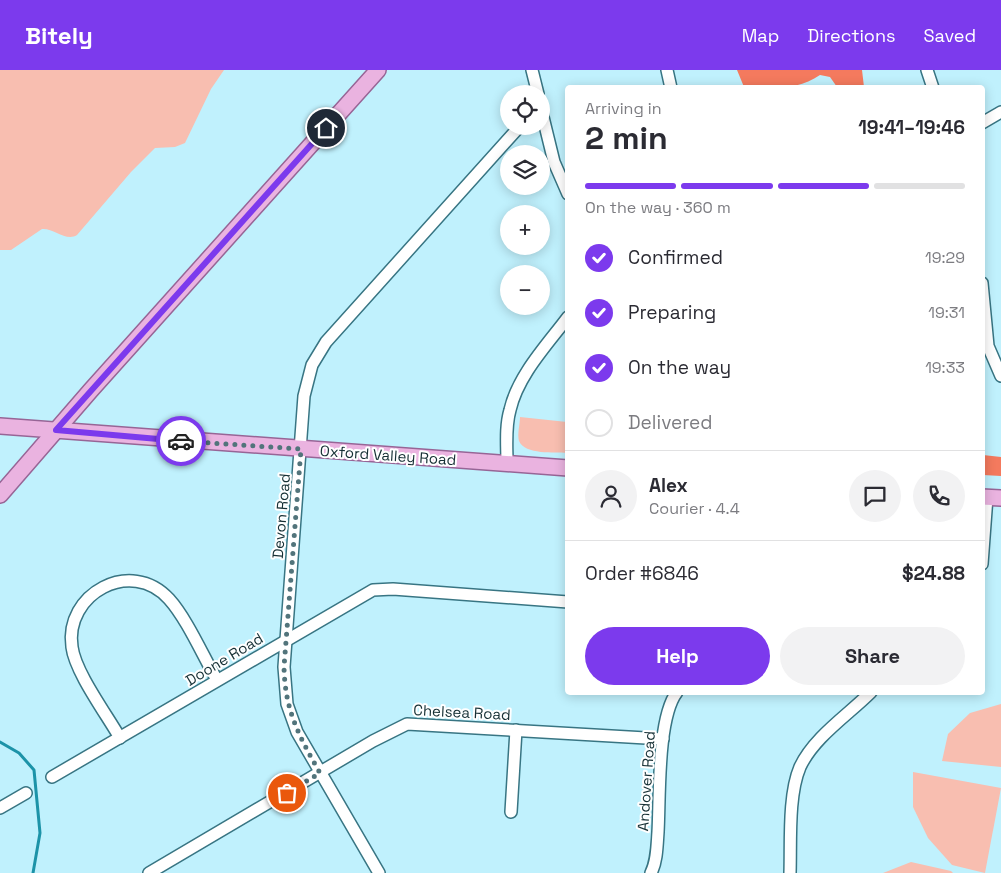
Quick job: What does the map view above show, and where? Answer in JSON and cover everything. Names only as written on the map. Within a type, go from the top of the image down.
[{"type":"main road","points":[[0,495],[378,70]]},
{"type":"main road","name":"Oxford Valley Road","points":[[0,426],[565,468]]},
{"type":"street","points":[[532,70],[536,85]]},
{"type":"street","points":[[667,70],[670,85]]},
{"type":"street","points":[[927,70],[932,85]]},
{"type":"street","points":[[985,121],[1001,112]]},
{"type":"street","name":"Devon Road","points":[[379,873],[297,732],[287,704],[284,667],[304,396],[307,378],[318,352],[512,135]]},
{"type":"street","points":[[547,135],[554,162],[565,187]]},
{"type":"street","points":[[985,314],[988,346],[1001,376]]},
{"type":"street","points":[[506,464],[507,429],[513,398],[528,372],[565,321]]},
{"type":"street","points":[[985,539],[990,498]]},
{"type":"street","points":[[120,738],[78,665],[72,647],[72,623],[77,612],[83,602],[98,590],[122,581],[134,581],[162,593],[177,611],[217,680]]},
{"type":"street","name":"Doone Road","points":[[52,777],[286,639],[362,596],[380,589],[565,602]]},
{"type":"street","name":"Andover Road","points":[[651,873],[657,844],[666,716],[676,695]]},
{"type":"street","points":[[790,873],[793,798],[800,767],[820,740],[868,695]]},
{"type":"street","name":"Chelsea Road","points":[[149,873],[373,740],[407,724],[663,739]]},
{"type":"street","points":[[511,812],[516,730]]},
{"type":"street","points":[[0,808],[26,793]]},
{"type":"shaded area","points":[[0,70],[224,70],[211,89],[185,143],[175,147],[155,148],[131,172],[77,235],[69,237],[51,230],[42,229],[11,250],[0,250]]},
{"type":"shaded area","points":[[737,70],[862,70],[864,85],[836,85],[830,77],[820,75],[798,85],[743,85]]},
{"type":"shaded area","points":[[520,417],[565,422],[565,453],[527,449],[519,441]]},
{"type":"shaded area","points":[[985,455],[1001,457],[1001,476],[985,475]]},
{"type":"shaded area","points":[[1001,704],[1001,767],[942,761],[948,734],[970,713]]},
{"type":"shaded area","points":[[913,772],[1001,788],[985,873],[952,865],[928,838],[913,807]]},
{"type":"shaded area","points":[[911,862],[951,871],[953,873],[883,873]]},
{"type":"waterway","points":[[0,742],[19,753],[34,770],[40,833],[33,873]]},
{"type":"way so far","points":[[181,441],[301,449],[284,667],[285,690],[290,715],[297,732],[320,773],[287,793]]},
{"type":"route","points":[[181,441],[56,430],[326,128]]}]
